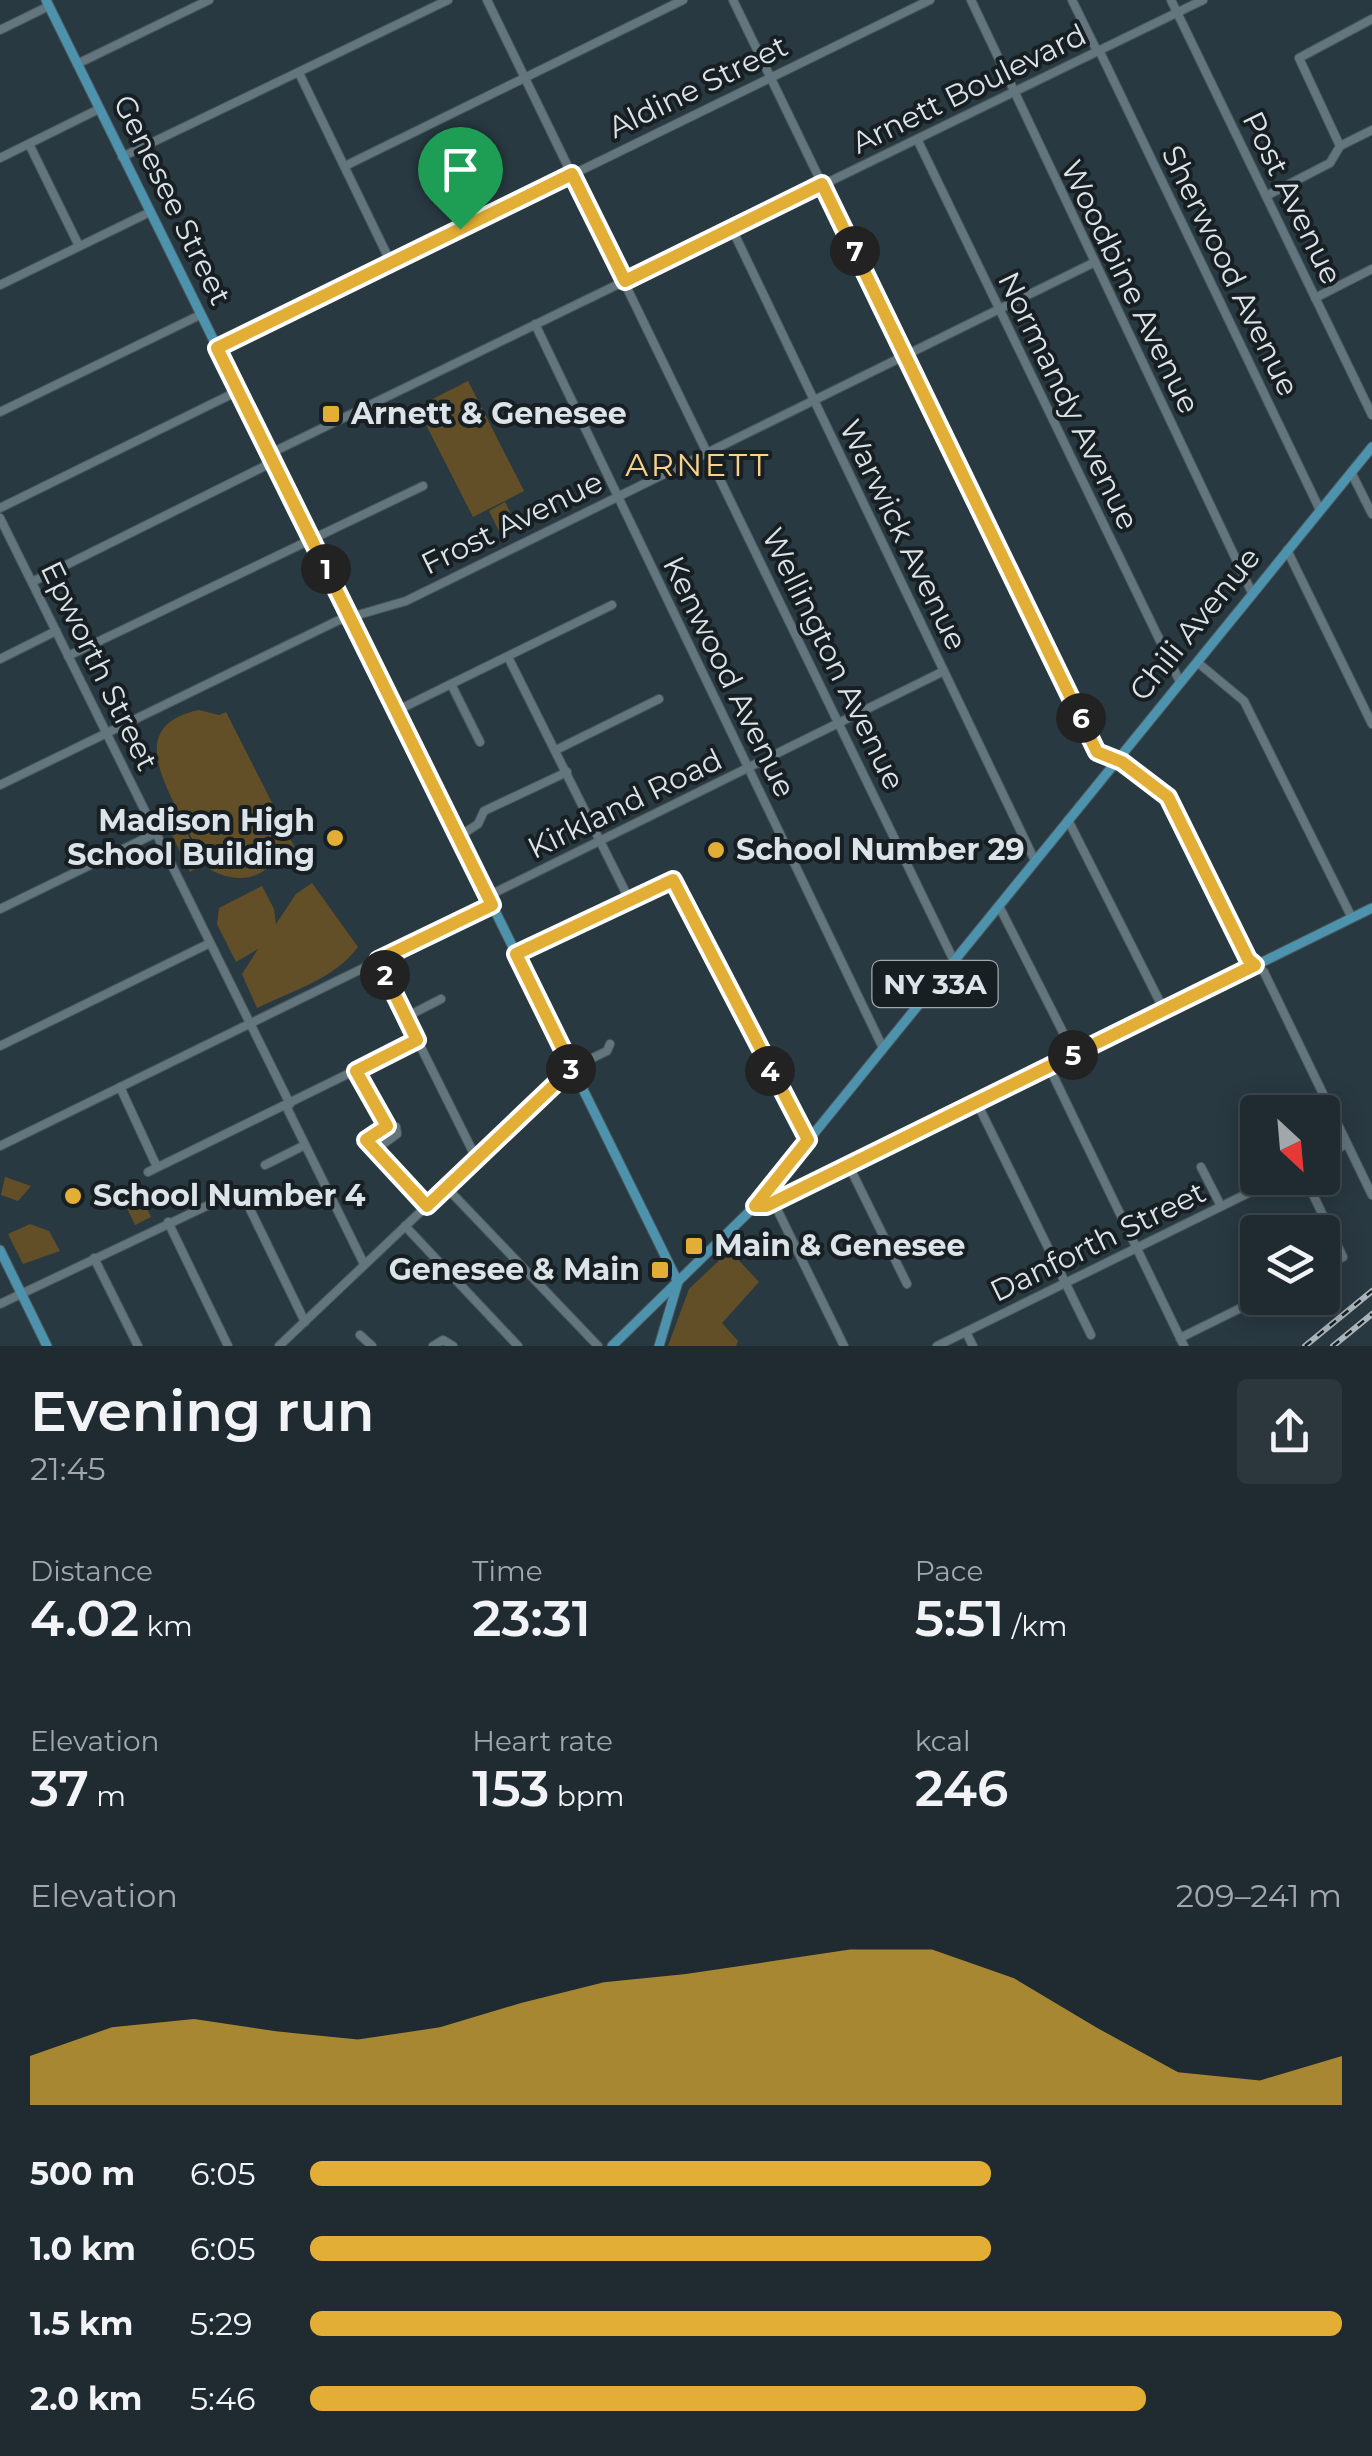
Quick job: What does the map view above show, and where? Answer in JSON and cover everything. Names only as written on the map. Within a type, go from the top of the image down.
[{"type":"main road","name":"Genesee Street","points":[[48,3],[678,1282]]},
{"type":"main road","name":"Chili Avenue","points":[[612,1346],[755,1206],[1372,447]]},
{"type":"main road","points":[[755,1206],[774,1203],[1372,908]]},
{"type":"main road","points":[[0,1250],[48,1346]]},
{"type":"main road","points":[[659,1346],[678,1282]]},
{"type":"street","points":[[77,64],[209,0]]},
{"type":"street","points":[[122,157],[448,0]]},
{"type":"street","name":"Wellington Avenue","points":[[488,0],[954,961]]},
{"type":"street","points":[[345,166],[683,0]]},
{"type":"street","points":[[733,0],[1097,752],[1122,762],[1168,797],[1248,959],[1264,972],[1372,1195]]},
{"type":"street","name":"Aldine Street","points":[[217,348],[930,0]]},
{"type":"street","name":"Woodbine Avenue","points":[[971,0],[1252,593]]},
{"type":"street","name":"Sherwood Avenue","points":[[1072,0],[1320,510]]},
{"type":"street","name":"Post Avenue","points":[[1171,0],[1372,416]]},
{"type":"street","name":"Arnett Boulevard","points":[[32,582],[535,324],[1203,0]]},
{"type":"street","points":[[0,30],[48,3]]},
{"type":"street","points":[[1340,146],[1299,58],[1372,19]]},
{"type":"street","points":[[299,73],[391,263]]},
{"type":"street","points":[[0,158],[99,109]]},
{"type":"street","points":[[1266,196],[1334,161],[1340,146],[1372,130]]},
{"type":"street","name":"Normandy Avenue","points":[[918,139],[1180,682]]},
{"type":"street","points":[[29,144],[79,246]]},
{"type":"street","points":[[0,285],[150,212]]},
{"type":"street","name":"Warwick Avenue","points":[[732,229],[1035,861]]},
{"type":"street","name":"Frost Avenue","points":[[0,785],[350,617],[406,601],[706,450],[1093,263]]},
{"type":"street","points":[[1315,298],[1372,269]]},
{"type":"street","points":[[0,412],[200,314]]},
{"type":"street","name":"Kenwood Avenue","points":[[535,324],[883,1048]]},
{"type":"street","points":[[0,508],[238,392]]},
{"type":"street","points":[[1351,472],[1372,514]]},
{"type":"street","points":[[68,656],[424,486]]},
{"type":"street","name":"Epworth Street","points":[[0,518],[250,1023],[364,1264]]},
{"type":"street","points":[[1287,550],[1372,724]]},
{"type":"street","points":[[396,711],[612,606]]},
{"type":"street","points":[[0,658],[56,631]]},
{"type":"street","points":[[508,656],[629,899]]},
{"type":"street","points":[[1197,662],[1244,701],[1352,918]]},
{"type":"street","name":"Kirkland Road","points":[[0,1146],[378,960],[600,841],[944,671]]},
{"type":"street","points":[[451,684],[480,742]]},
{"type":"street","points":[[556,750],[659,699]]},
{"type":"street","points":[[458,836],[478,824],[484,811],[566,772]]},
{"type":"street","points":[[1068,820],[1164,1010]]},
{"type":"street","points":[[0,909],[156,833]]},
{"type":"street","points":[[516,954],[673,880],[808,1140]]},
{"type":"street","points":[[999,906],[1074,1054]]},
{"type":"street","points":[[0,1046],[210,943]]},
{"type":"street","points":[[378,960],[476,1158]]},
{"type":"street","points":[[406,1017],[441,999]]},
{"type":"street","points":[[148,1172],[417,1040]]},
{"type":"street","points":[[279,1346],[572,1068],[606,1051],[610,1044]]},
{"type":"street","points":[[1048,1068],[1182,1342],[1240,1309]]},
{"type":"street","points":[[356,1071],[387,1126]]},
{"type":"street","points":[[120,1087],[157,1167]]},
{"type":"street","points":[[977,1102],[1091,1335]]},
{"type":"street","points":[[375,1150],[396,1134],[396,1128],[387,1126],[366,1138],[375,1150],[427,1206]]},
{"type":"street","points":[[1340,1147],[1347,1144]]},
{"type":"street","points":[[265,1165],[305,1145]]},
{"type":"street","points":[[849,1166],[906,1284]]},
{"type":"street","points":[[1201,1167],[1220,1206]]},
{"type":"street","points":[[445,1186],[598,1346]]},
{"type":"street","points":[[0,1304],[236,1192],[246,1201],[305,1322]]},
{"type":"street","name":"Danforth Street","points":[[937,1346],[1240,1195]]},
{"type":"street","points":[[774,1203],[844,1346]]},
{"type":"street","points":[[168,1222],[228,1346]]},
{"type":"street","points":[[405,1226],[518,1346]]},
{"type":"street","points":[[94,1258],[138,1346]]},
{"type":"street","points":[[966,1332],[973,1346]]},
{"type":"street","points":[[360,1334],[372,1346]]},
{"type":"street","points":[[434,1346],[443,1340],[452,1346]]},
{"type":"shaded area","points":[[468,381],[524,491],[473,517],[417,407]]},
{"type":"shaded area","points":[[505,502],[518,528],[502,537],[489,511]]},
{"type":"shaded area","points":[[199,710],[219,715],[226,712],[296,850],[288,854],[282,843],[271,864],[254,876],[233,877],[211,870],[159,767],[158,738],[165,726]]},
{"type":"shaded area","points":[[180,819],[203,865],[190,872],[167,825]]},
{"type":"shaded area","points":[[312,883],[358,947],[325,976],[257,1008],[242,974],[258,949],[236,962],[217,924],[219,908],[262,886],[274,909],[276,924],[296,894]]},
{"type":"shaded area","points":[[5,1177],[31,1186],[18,1201],[1,1195]]},
{"type":"shaded area","points":[[137,1188],[151,1217],[135,1225],[121,1195]]},
{"type":"shaded area","points":[[30,1224],[49,1231],[60,1251],[23,1264],[8,1234]]},
{"type":"shaded area","points":[[746,1235],[761,1251],[752,1260],[740,1247],[733,1254],[759,1282],[722,1323],[738,1341],[736,1346],[668,1346],[689,1289]]},
{"type":"railway","points":[[1305,1346],[1372,1291]]},
{"type":"railway","points":[[1333,1346],[1372,1314]]},
{"type":"place","name":"Arnett & Genesee","points":[[331,414]]},
{"type":"place","name":"Madison High School Building","points":[[335,838]]},
{"type":"place","name":"School Number 29","points":[[716,850]]},
{"type":"place","name":"School Number 4","points":[[73,1196]]},
{"type":"place","name":"Main & Genesee","points":[[694,1246]]},
{"type":"place","name":"Genesee & Main","points":[[660,1270]]},
{"type":"district","name":"ARNETT","points":[[698,465]]},
{"type":"route","points":[[572,174],[625,281],[822,184],[1097,752],[1105,759],[1122,762],[1168,797],[1248,959],[1255,965],[774,1203],[758,1207],[755,1206],[808,1140],[679,886],[673,880],[664,882],[516,954],[572,1068],[427,1206],[366,1140],[387,1126],[356,1071],[417,1040],[378,960],[492,905],[217,348],[460,229],[572,174]]}]
